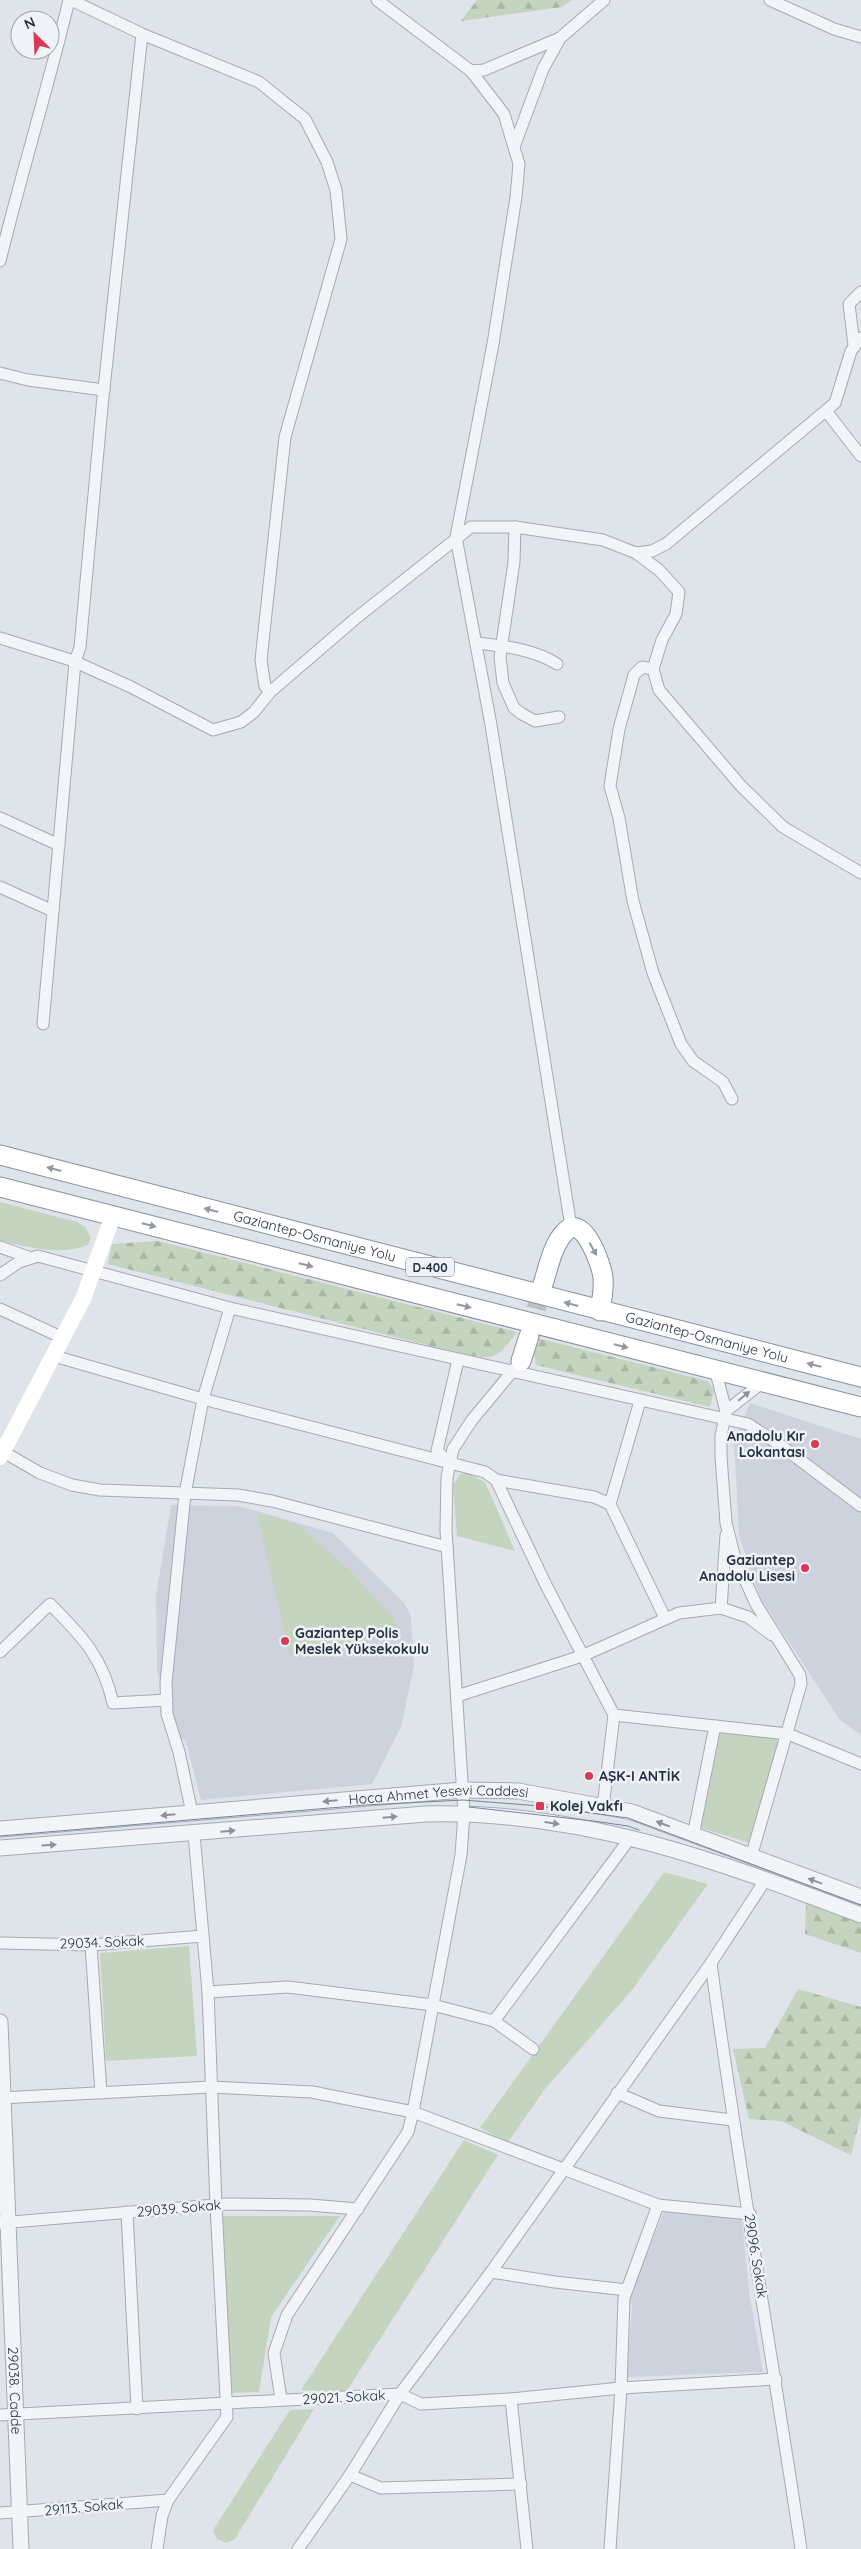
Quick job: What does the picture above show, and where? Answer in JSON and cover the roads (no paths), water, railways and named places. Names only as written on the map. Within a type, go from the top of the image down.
[{"type":"highway","name":"Gaziantep-Osmaniye Yolu","points":[[0,1155],[861,1377]]},
{"type":"highway","name":"Gaziantep-Osmaniye Yolu","points":[[0,1187],[861,1407]]},
{"type":"highway","points":[[542,1287],[559,1240],[571,1227],[583,1232],[601,1266],[603,1280],[600,1311]]},
{"type":"highway","points":[[516,1366],[529,1336]]},
{"type":"main road","points":[[1,1453],[83,1299],[113,1216]]},
{"type":"street","points":[[0,261],[17,188],[45,97],[70,0],[142,34],[259,82],[306,118],[326,162],[336,190],[341,239],[285,437],[261,660],[264,686],[270,692]]},
{"type":"street","points":[[377,0],[471,70],[504,114],[519,164],[516,197],[493,344],[456,537],[476,643],[571,1227]]},
{"type":"street","points":[[471,70],[484,70],[560,38],[604,0]]},
{"type":"street","points":[[770,0],[834,29],[861,37]]},
{"type":"street","points":[[43,1024],[76,662],[80,647],[104,390],[142,34]]},
{"type":"street","points":[[514,147],[543,69],[560,38]]},
{"type":"street","points":[[636,553],[652,551],[666,544],[835,403],[857,341],[849,304],[861,292]]},
{"type":"street","points":[[0,373],[28,380],[104,390]]},
{"type":"street","points":[[826,411],[861,456]]},
{"type":"street","points":[[0,638],[76,662],[213,730],[241,722],[254,712],[270,692],[356,618],[471,527],[515,527],[603,540],[636,553],[659,570],[679,592],[676,614],[662,640],[653,669],[659,690],[741,786],[783,827],[861,874]]},
{"type":"street","points":[[515,527],[514,562],[501,646],[503,682],[514,708],[535,721],[559,717]]},
{"type":"street","points":[[476,643],[501,646],[545,656],[557,664]]},
{"type":"street","points":[[653,669],[642,667],[634,676],[619,729],[610,786],[619,818],[633,901],[653,973],[681,1044],[693,1060],[723,1082],[732,1100]]},
{"type":"street","points":[[0,818],[59,845]]},
{"type":"street","points":[[0,887],[53,911]]},
{"type":"street","points":[[0,1247],[28,1258]]},
{"type":"street","points":[[0,1275],[28,1258],[38,1256],[230,1308],[458,1360],[516,1366],[640,1401],[725,1415],[748,1424],[780,1444],[861,1506]]},
{"type":"street","points":[[0,1308],[63,1338]]},
{"type":"street","points":[[192,1813],[179,1752],[167,1714],[166,1683],[185,1494],[203,1399],[230,1308]]},
{"type":"street","points":[[54,1356],[203,1399],[485,1472],[496,1480],[594,1497],[610,1504],[665,1618]]},
{"type":"street","points":[[450,1464],[437,1451],[458,1360]]},
{"type":"street","points":[[281,2399],[274,2353],[287,2315],[408,2132],[413,2112],[461,1855],[464,1813],[447,1547],[447,1477],[453,1448],[472,1420],[516,1366]]},
{"type":"street","points":[[714,1370],[725,1415],[721,1457],[726,1523],[722,1608]]},
{"type":"street","points":[[725,1415],[763,1382]]},
{"type":"street","points":[[610,1504],[640,1401]]},
{"type":"street","points":[[1,1453],[40,1473],[72,1485],[100,1490],[238,1495],[272,1500],[447,1547]]},
{"type":"street","points":[[496,1480],[582,1656],[614,1715],[603,1807]]},
{"type":"street","points":[[726,1523],[735,1558],[756,1604],[800,1675],[802,1684],[751,1857]]},
{"type":"street","points":[[0,1652],[50,1604],[76,1630],[98,1659],[113,1703],[167,1700]]},
{"type":"street","points":[[456,1696],[582,1656],[679,1613],[722,1608],[748,1617],[777,1638]]},
{"type":"street","points":[[614,1715],[788,1734],[861,1764]]},
{"type":"street","points":[[693,1836],[715,1726]]},
{"type":"street","name":"Hoca Ahmet Yesevi Caddesi","points":[[0,1828],[463,1790],[518,1790],[632,1812],[861,1897]]},
{"type":"street","name":"Hoca Ahmet Yesevi Caddesi","points":[[0,1848],[426,1814],[464,1813],[491,1815],[586,1828],[631,1837],[686,1852],[766,1879],[861,1915]]},
{"type":"street","points":[[157,2549],[162,2516],[168,2500],[228,2417],[216,2205],[208,1992],[194,1834]]},
{"type":"street","points":[[494,2022],[631,1837]]},
{"type":"street","points":[[298,2549],[350,2475],[400,2394],[491,2272],[711,1963],[766,1879]]},
{"type":"street","name":"29034. Sokak","points":[[0,1943],[91,1944],[203,1936]]},
{"type":"street","points":[[91,1944],[101,2093]]},
{"type":"street","name":"29096. Sokak","points":[[711,1963],[732,2120],[750,2214],[801,2549]]},
{"type":"street","points":[[208,1992],[288,1987],[433,2005],[494,2022],[533,2049]]},
{"type":"street","name":"29038. Cadde","points":[[0,2022],[4,2223],[22,2549]]},
{"type":"street","points":[[2,2098],[211,2087],[312,2092],[413,2112],[658,2205],[750,2214]]},
{"type":"street","points":[[617,2093],[659,2111],[732,2120]]},
{"type":"street","name":"29039. Sokak","points":[[4,2223],[216,2205],[310,2205],[358,2209]]},
{"type":"street","points":[[610,2549],[621,2388],[624,2298],[658,2205]]},
{"type":"street","points":[[127,2212],[137,2409]]},
{"type":"street","points":[[491,2272],[555,2282],[627,2290]]},
{"type":"street","name":"29021. Sokak","points":[[0,2415],[400,2394],[421,2404],[511,2399],[621,2388],[776,2379]]},
{"type":"street","points":[[511,2399],[527,2549]]},
{"type":"street","points":[[350,2475],[381,2488],[521,2484]]},
{"type":"street","name":"29113. Sokak","points":[[0,2514],[168,2500]]},
{"type":"tunnel","points":[[529,1336],[542,1287]]},
{"type":"tram line","points":[[0,1836],[365,1805],[463,1800],[540,1806],[628,1818],[861,1905]]},
{"type":"tram line","points":[[469,1807],[593,1821],[628,1826],[639,1830]]},
{"type":"place","name":"Anadolu Kır Lokantası","points":[[815,1444]]},
{"type":"place","name":"Gaziantep Anadolu Lisesi","points":[[805,1568]]},
{"type":"place","name":"Gaziantep Polis Meslek Yüksekokulu","points":[[285,1641]]},
{"type":"place","name":"AŞK-I ANTİK","points":[[589,1776]]},
{"type":"place","name":"Kolej Vakfı","points":[[540,1806]]}]
